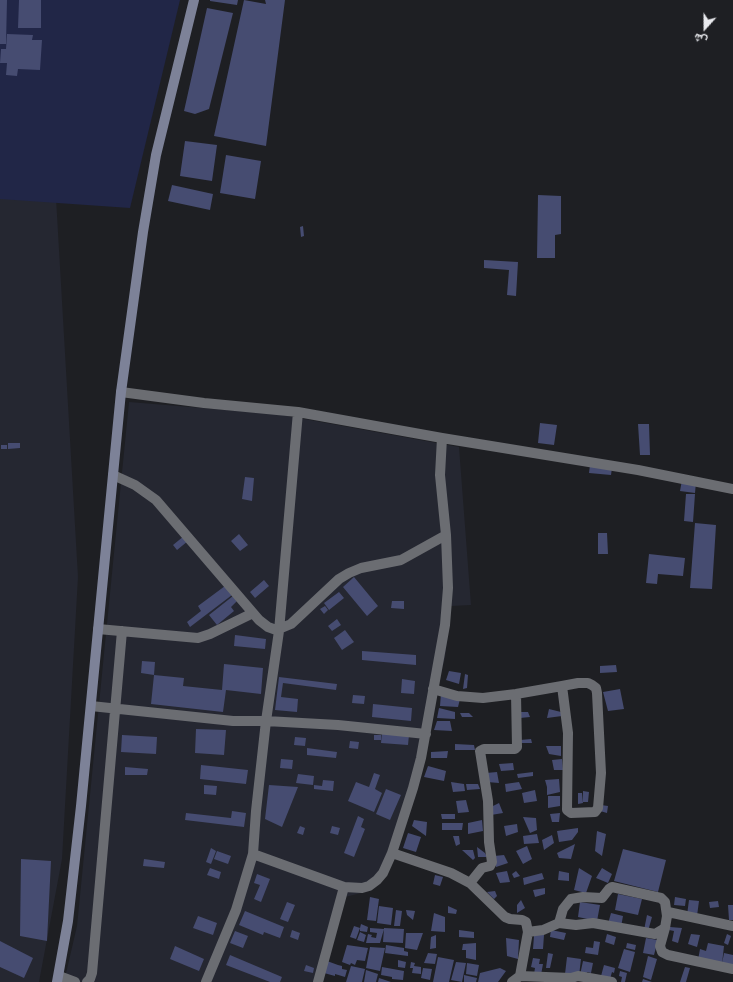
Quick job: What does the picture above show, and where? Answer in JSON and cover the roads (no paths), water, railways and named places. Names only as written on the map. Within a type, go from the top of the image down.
[{"type":"street","points":[[75,982],[58,979],[69,914],[81,806],[121,392],[147,205],[156,156],[194,0]]},
{"type":"street","points":[[121,392],[204,403],[298,412],[442,438],[638,470],[733,489]]},
{"type":"street","points":[[206,982],[236,910],[253,854],[266,720],[279,631],[298,412]]},
{"type":"street","points":[[253,854],[344,887],[355,888],[369,886],[378,880],[383,873],[392,853],[413,788],[426,734],[446,617],[448,588],[446,535],[440,475],[442,438]]},
{"type":"street","points":[[113,475],[135,485],[156,500],[263,624],[279,631]]},
{"type":"street","points":[[279,631],[279,629],[291,624],[338,579],[349,572],[401,560],[446,535]]},
{"type":"street","points":[[98,629],[198,638],[210,634],[253,613]]},
{"type":"street","points":[[87,982],[92,973],[122,631]]},
{"type":"street","points":[[433,689],[457,696],[473,698],[516,694],[578,682],[588,683],[596,688],[601,773],[598,808],[595,812],[571,813],[567,810],[568,732],[562,686]]},
{"type":"street","points":[[470,882],[482,868],[490,866],[492,862],[488,801],[480,751],[484,749],[514,749],[517,747],[516,694]]},
{"type":"street","points":[[91,706],[233,721],[266,720],[338,725],[426,734]]},
{"type":"street","points":[[392,853],[451,873],[470,882],[505,917],[525,921],[528,926],[528,932],[516,979],[571,978],[578,976],[612,982]]},
{"type":"street","points":[[318,982],[344,887]]},
{"type":"street","points":[[558,923],[563,909],[571,899],[583,897],[602,898],[612,887],[661,898],[665,902],[666,916],[665,928],[660,946],[662,952],[668,955],[733,969]]},
{"type":"street","points":[[666,916],[668,912],[733,926]]},
{"type":"street","points":[[528,932],[543,930],[558,923],[576,925],[593,922],[652,934],[657,934],[665,928]]}]
